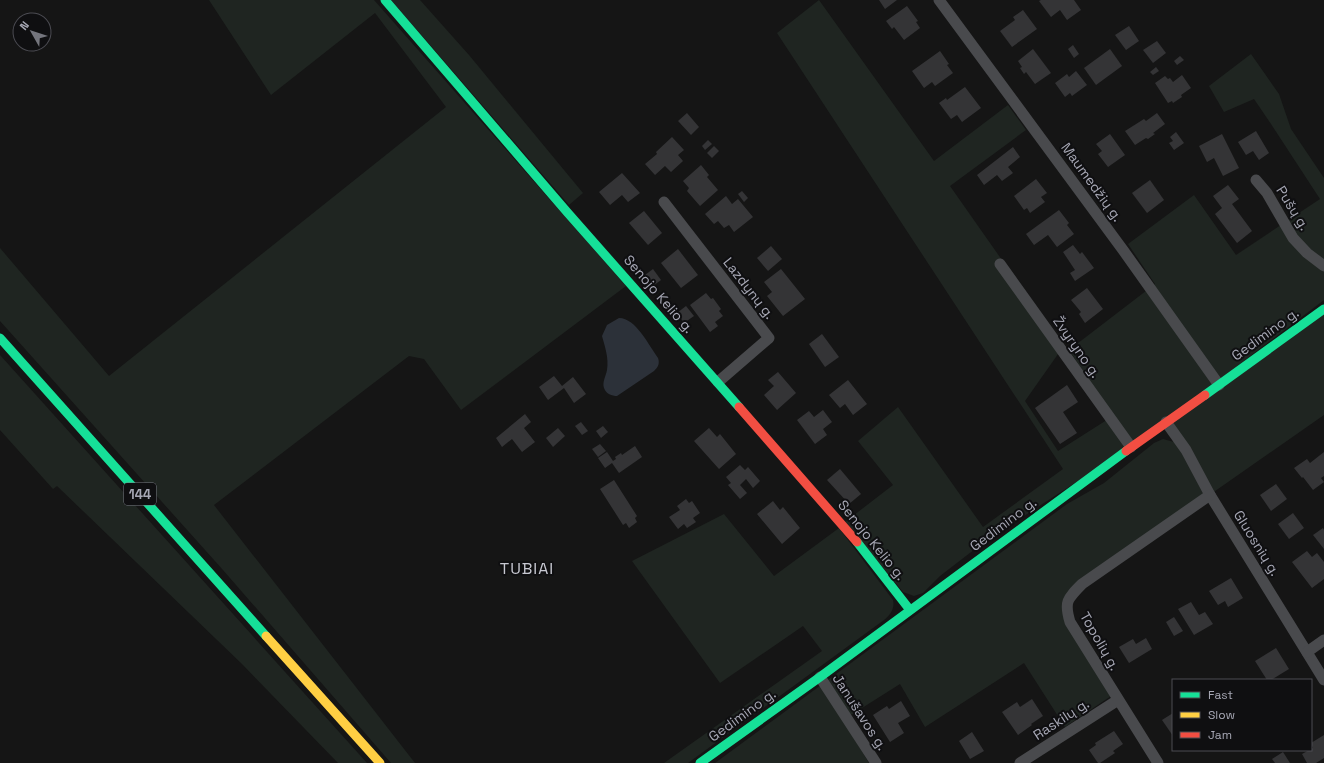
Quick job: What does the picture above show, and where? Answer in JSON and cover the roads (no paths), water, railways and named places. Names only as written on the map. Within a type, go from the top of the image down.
[{"type":"main road","name":"Senojo Kelio g.","points":[[385,0],[562,206],[846,528],[910,610]]},
{"type":"main road","name":"Gedimino g.","points":[[700,763],[820,677],[1218,384],[1324,309]]},
{"type":"main road","name":"144","points":[[0,338],[380,763]]},
{"type":"street","name":"Maumedžių g.","points":[[939,0],[1119,244],[1218,384]]},
{"type":"street","name":"Pušų g.","points":[[1256,180],[1267,193],[1293,238],[1307,253],[1324,266]]},
{"type":"street","name":"Lazdynų g.","points":[[664,202],[769,338],[718,382]]},
{"type":"street","name":"Žvyryno g.","points":[[1000,264],[1131,448]]},
{"type":"street","name":"Gluosnių g.","points":[[1166,422],[1186,450],[1210,495],[1324,680]]},
{"type":"street","name":"Topolių g.","points":[[1158,763],[1070,622],[1066,610],[1069,597],[1082,584],[1210,495]]},
{"type":"street","points":[[1307,652],[1324,640]]},
{"type":"street","name":"Janušavos g.","points":[[820,677],[876,763]]},
{"type":"street","name":"Raskilų g.","points":[[1020,763],[1118,700]]},
{"type":"district","name":"TUBIAI","points":[[527,568]]}]
